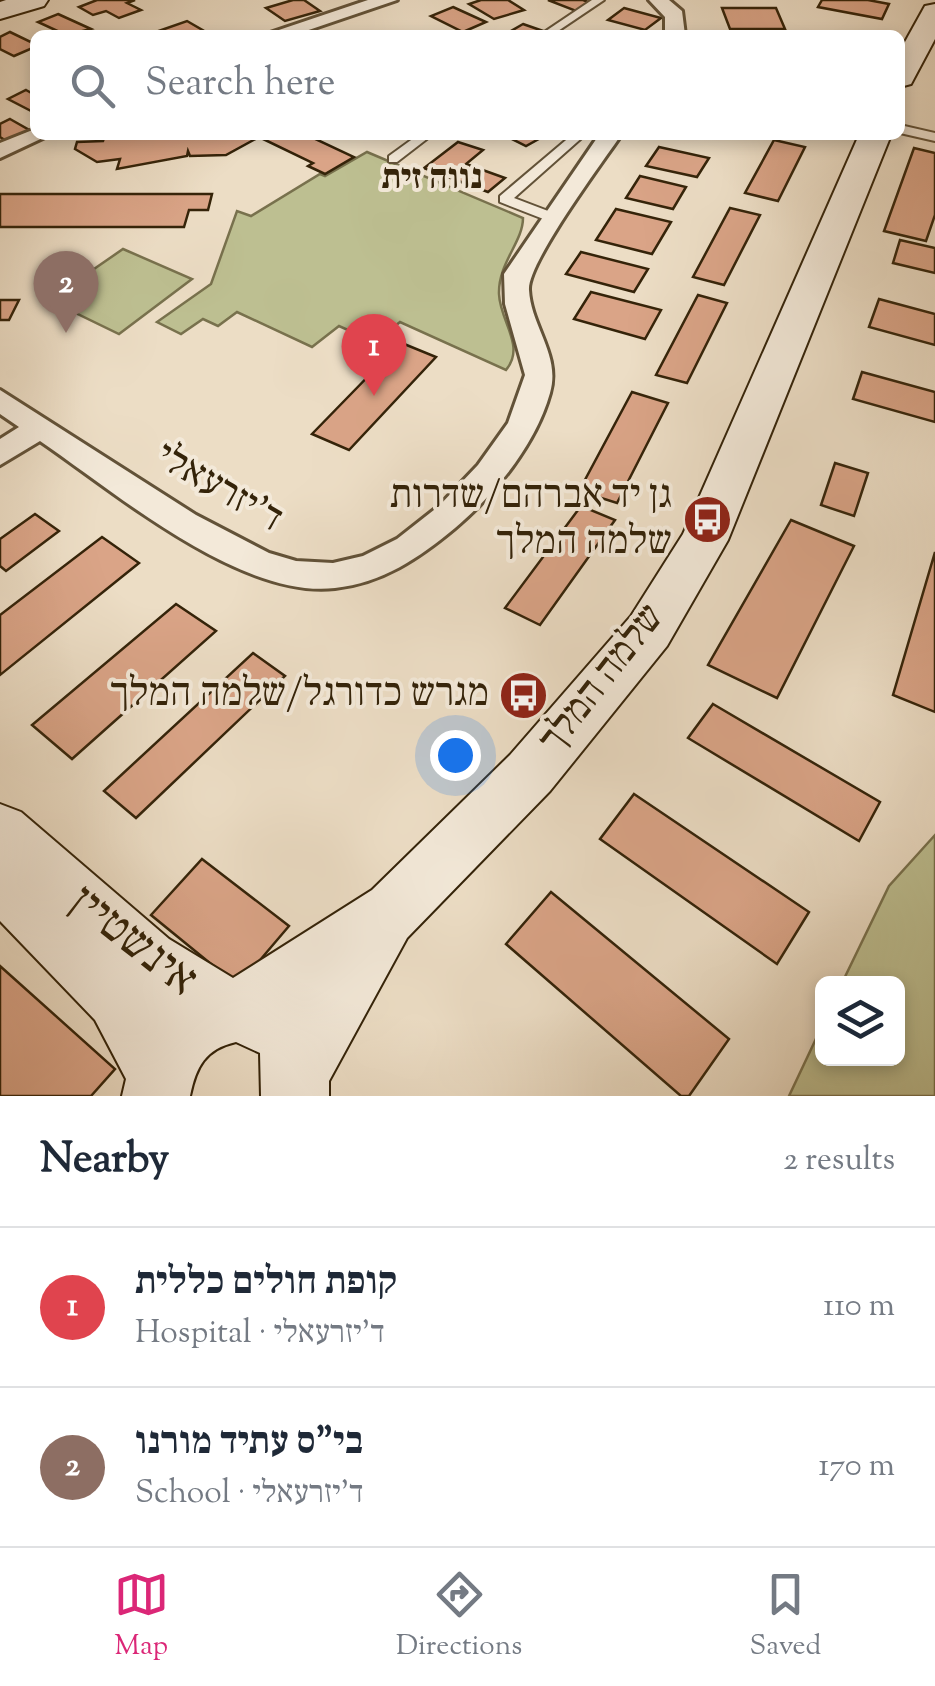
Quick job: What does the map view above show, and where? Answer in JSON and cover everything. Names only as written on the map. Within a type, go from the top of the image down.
[{"type":"street","points":[[290,30],[388,0]]},
{"type":"street","points":[[658,0],[675,15],[675,30]]},
{"type":"street","points":[[905,69],[930,25]]},
{"type":"street","points":[[0,151],[30,138]]},
{"type":"street","name":"ד'יזרעאלי","points":[[0,400],[211,541],[266,569],[326,576],[379,562],[430,533],[454,511],[478,486],[529,412],[540,376],[514,299],[515,286],[524,258],[606,140]]},
{"type":"street","name":"שלמה המלך","points":[[297,1082],[336,999],[394,911],[530,773],[648,631],[704,540],[873,140]]},
{"type":"street","points":[[0,454],[40,428]]},
{"type":"street","name":"אינשטיין","points":[[0,831],[168,978],[279,1024],[293,1044],[297,1082]]},
{"type":"street","name":"אינשטיין","points":[[0,879],[118,997],[157,1084]]},
{"type":"street","name":"שלמה המלך","points":[[157,1084],[178,1036],[199,1018],[235,1009],[394,911]]},
{"type":"lane","points":[[553,30],[599,0]]},
{"type":"lane","points":[[905,131],[935,137]]},
{"type":"lane","points":[[393,159],[419,140]]},
{"type":"lane","points":[[551,217],[504,199],[572,140]]},
{"type":"green space","points":[[367,152],[523,218],[500,283],[500,304],[513,343],[506,370],[400,322],[375,342],[339,326],[312,347],[237,312],[218,326],[203,319],[181,334],[157,322],[211,284],[237,211],[251,216],[320,174],[325,176]]},
{"type":"green space","points":[[123,249],[192,279],[119,334],[49,300]]},
{"type":"green space","points":[[935,835],[935,1096],[789,1096],[815,1041],[815,1066],[905,1066],[905,976],[845,976],[889,886]]},
{"type":"building","points":[[97,0],[135,0],[127,3],[141,10],[119,18],[106,11],[93,15],[79,7]]},
{"type":"building","points":[[304,0],[320,11],[285,21],[266,8]]},
{"type":"building","points":[[508,0],[524,10],[494,19],[469,4]]},
{"type":"building","points":[[548,0],[583,0],[591,3],[576,11]]},
{"type":"building","points":[[822,0],[889,4],[882,19],[818,7]]},
{"type":"building","points":[[453,7],[486,22],[459,30],[431,16]]},
{"type":"building","points":[[624,8],[661,18],[645,30],[608,20]]},
{"type":"building","points":[[722,8],[776,8],[785,29],[730,29]]},
{"type":"building","points":[[58,14],[91,29],[55,30],[38,22]]},
{"type":"building","points":[[187,21],[202,30],[161,30]]},
{"type":"building","points":[[523,24],[540,30],[513,30]]},
{"type":"building","points":[[10,32],[30,42],[30,49],[14,56],[0,49],[0,37]]},
{"type":"building","points":[[26,90],[30,92],[30,110],[8,99]]},
{"type":"building","points":[[10,119],[30,131],[8,142],[0,137],[0,124]]},
{"type":"building","points":[[254,140],[226,155],[190,156],[188,151],[187,156],[117,169],[120,159],[97,162],[75,149],[77,142]]},
{"type":"building","points":[[265,140],[318,140],[354,157],[325,174],[308,166],[313,163]]},
{"type":"building","points":[[514,140],[537,140],[526,146]]},
{"type":"building","points":[[774,140],[805,147],[778,201],[745,193]]},
{"type":"building","points":[[458,142],[483,150],[466,164],[505,178],[488,192],[424,168]]},
{"type":"building","points":[[659,147],[709,158],[697,177],[646,166]]},
{"type":"building","points":[[914,148],[935,153],[935,215],[926,241],[884,231]]},
{"type":"building","points":[[640,176],[686,187],[673,209],[626,198]]},
{"type":"building","points":[[0,194],[212,194],[208,210],[189,210],[184,227],[0,227]]},
{"type":"building","points":[[730,208],[760,215],[724,285],[693,277]]},
{"type":"building","points":[[616,209],[671,222],[652,254],[596,240]]},
{"type":"building","points":[[900,240],[935,248],[935,273],[893,263]]},
{"type":"building","points":[[581,252],[648,269],[634,292],[566,274]]},
{"type":"building","points":[[591,292],[661,310],[645,339],[574,319]]},
{"type":"building","points":[[698,295],[727,303],[687,383],[656,375]]},
{"type":"building","points":[[879,299],[935,314],[935,345],[869,327]]},
{"type":"building","points":[[0,300],[19,300],[9,320],[0,320]]},
{"type":"building","points":[[387,337],[436,357],[349,450],[312,434],[385,359],[371,353]]},
{"type":"building","points":[[862,372],[935,392],[935,422],[853,399]]},
{"type":"building","points":[[632,392],[668,403],[617,503],[579,491]]},
{"type":"building","points":[[835,463],[868,473],[854,516],[821,505]]},
{"type":"building","points":[[581,506],[615,520],[540,625],[505,608]]},
{"type":"building","points":[[35,514],[59,531],[6,571],[0,566],[0,539]]},
{"type":"building","points":[[791,520],[854,546],[777,698],[708,665]]},
{"type":"building","points":[[102,537],[139,563],[0,675],[0,615]]},
{"type":"building","points":[[935,552],[935,712],[893,695]]},
{"type":"building","points":[[176,604],[216,631],[72,759],[32,725]]},
{"type":"building","points":[[253,653],[285,676],[136,818],[104,791]]},
{"type":"building","points":[[713,704],[880,802],[859,841],[688,738]]},
{"type":"building","points":[[634,794],[809,912],[777,964],[600,839]]},
{"type":"building","points":[[202,859],[289,926],[238,986],[151,915]]},
{"type":"building","points":[[551,892],[729,1039],[689,1096],[681,1096],[506,944]]},
{"type":"building","points":[[0,966],[115,1069],[91,1096],[0,1096]]},
{"type":"place","name":"בי\"ס עתיד מורנו","points":[[66,333]]},
{"type":"place","name":"קופת חולים כללית","points":[[374,396]]},
{"type":"place","name":"גן יד אברהם/שדרות שלמה המלך","points":[[707,520]]},
{"type":"place","name":"מגרש כדורגל/שלמה המלך","points":[[524,695]]},
{"type":"district","name":"נווה זית","points":[[432,179]]}]
